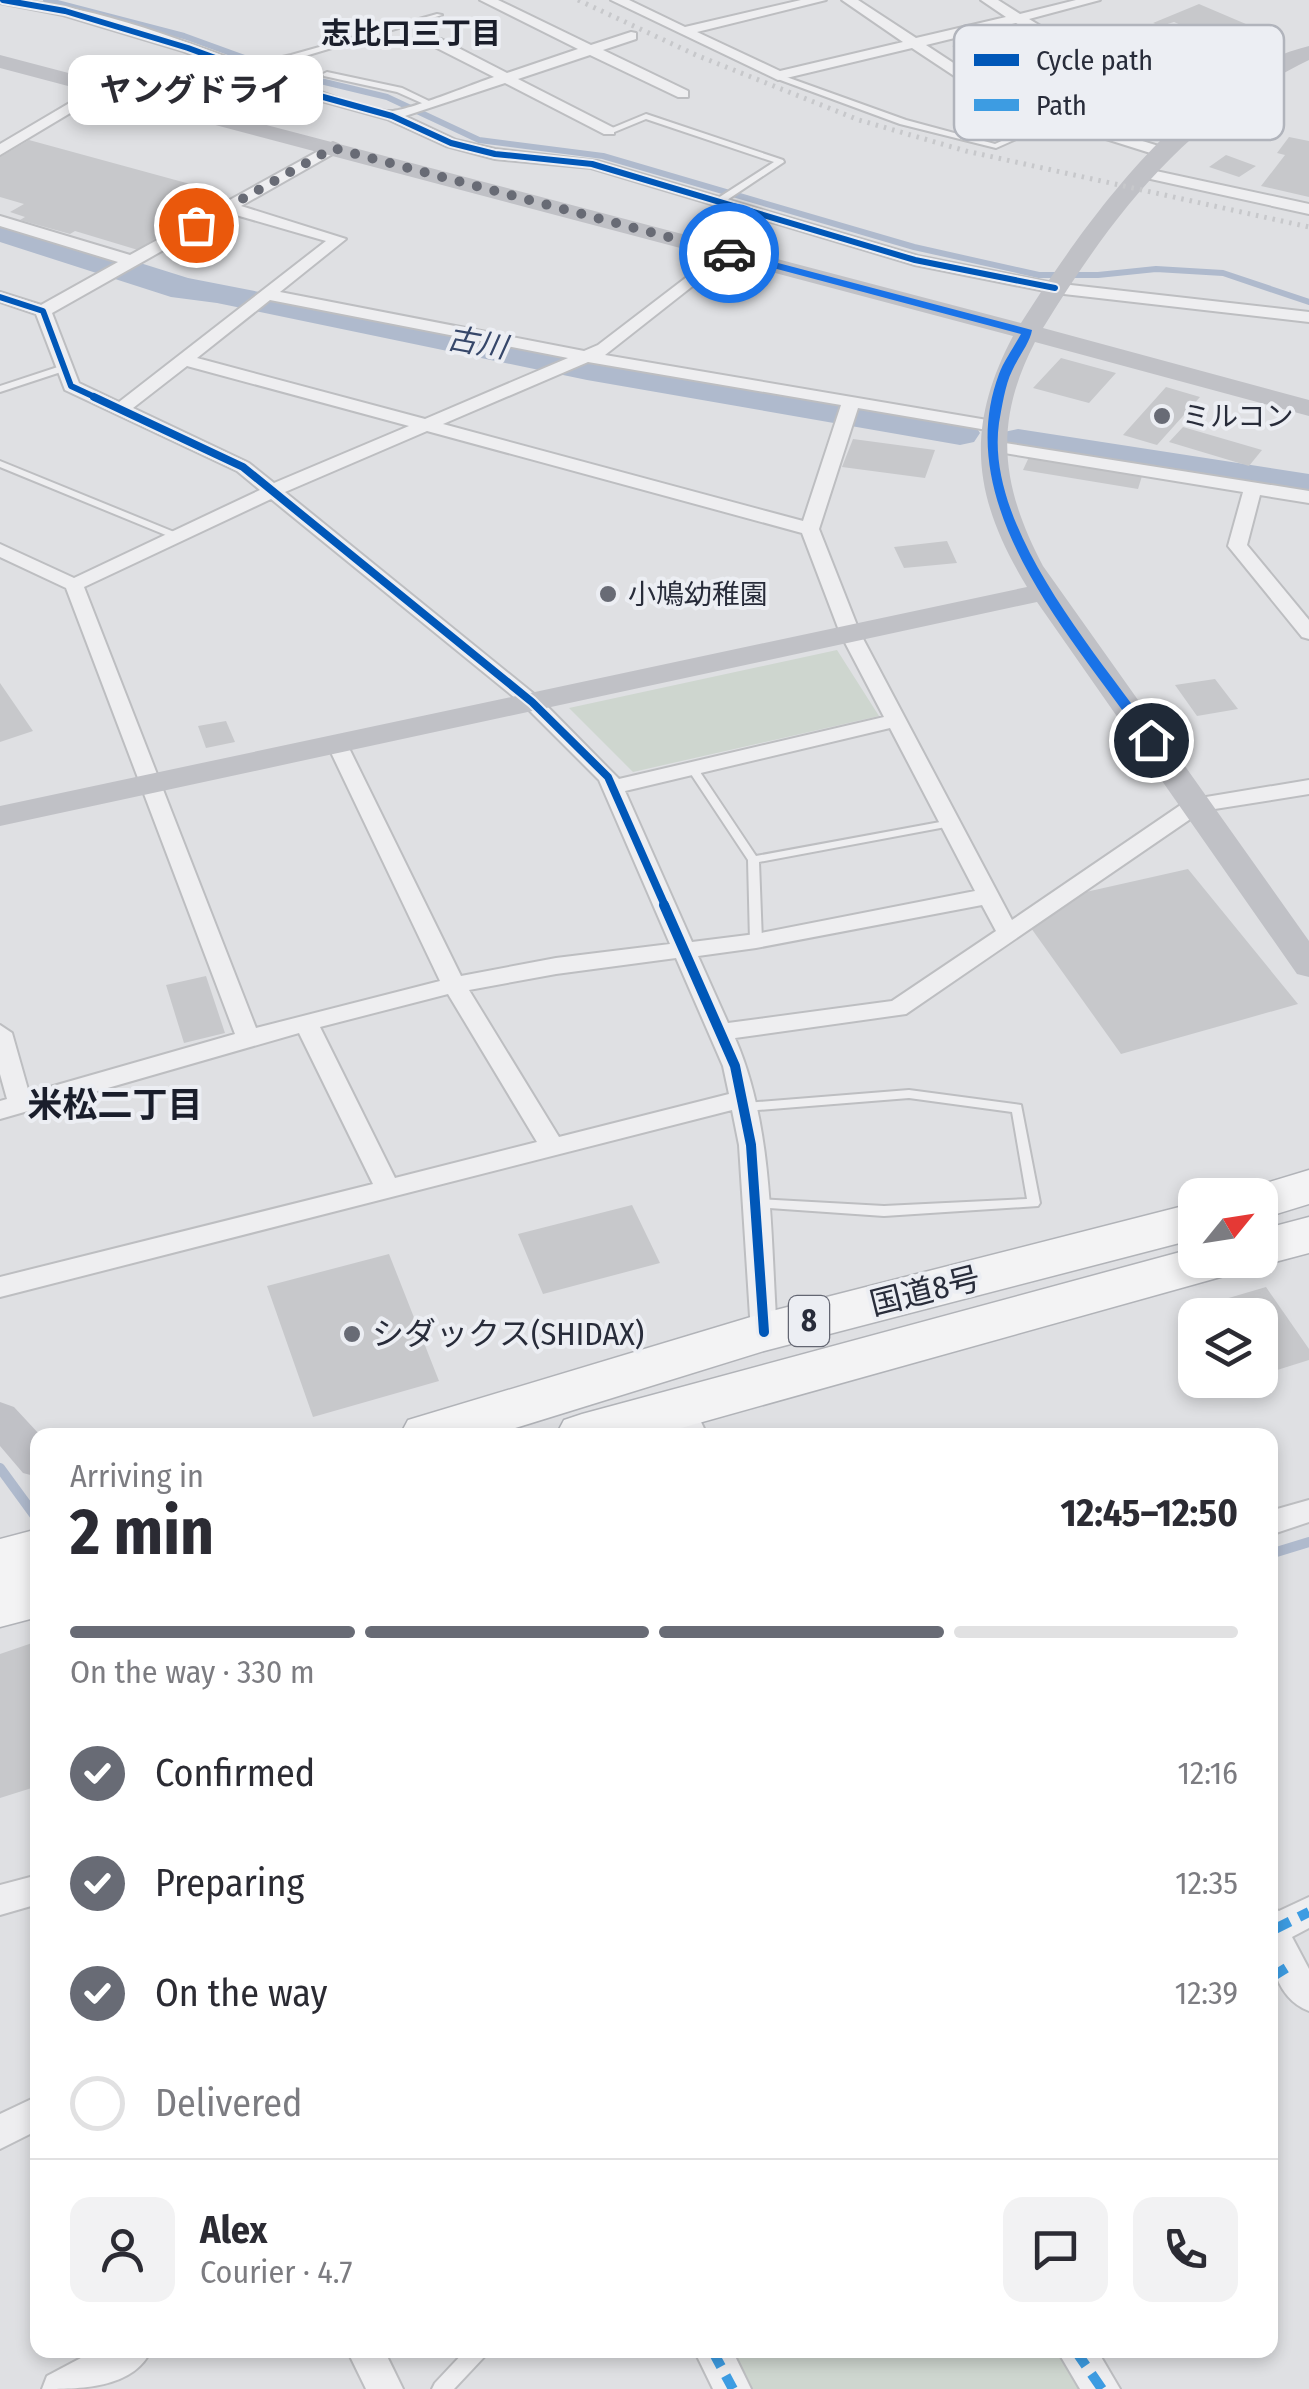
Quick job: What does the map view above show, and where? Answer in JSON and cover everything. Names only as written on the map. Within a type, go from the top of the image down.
[{"type":"highway","points":[[1278,1196],[1309,1187]]},
{"type":"highway","name":"国道8号","points":[[449,1428],[764,1332],[1178,1225]]},
{"type":"highway","points":[[1278,1243],[1309,1235]]},
{"type":"highway","name":"国道8号","points":[[634,1428],[687,1421],[1178,1272]]},
{"type":"highway","points":[[0,1562],[30,1554]]},
{"type":"highway","points":[[0,1604],[30,1596]]},
{"type":"main road","points":[[1284,62],[1309,52]]},
{"type":"main road","points":[[0,60],[1309,408]]},
{"type":"main road","points":[[1173,140],[1142,173],[1055,287],[1005,374],[992,436],[995,480],[1008,523],[1047,591],[1309,966]]},
{"type":"main road","points":[[0,816],[1047,591]]},
{"type":"main road","points":[[0,1418],[30,1452]]},
{"type":"street","points":[[3,0],[65,11],[392,116],[466,146],[496,154],[592,164],[915,260],[1055,287],[1309,317]]},
{"type":"street","points":[[487,0],[682,94]]},
{"type":"street","points":[[618,0],[778,76],[954,35]]},
{"type":"street","points":[[684,31],[819,0]]},
{"type":"street","points":[[849,0],[954,69]]},
{"type":"street","points":[[988,0],[1028,25]]},
{"type":"street","points":[[998,25],[1094,0]]},
{"type":"street","points":[[392,116],[631,36]]},
{"type":"street","points":[[436,42],[609,131]]},
{"type":"street","points":[[0,150],[106,88]]},
{"type":"street","points":[[570,162],[586,141],[609,131]]},
{"type":"street","points":[[0,134],[19,138]]},
{"type":"street","points":[[1125,140],[1160,151]]},
{"type":"street","points":[[0,297],[43,310],[333,148]]},
{"type":"street","points":[[1142,173],[1309,208]]},
{"type":"street","points":[[121,410],[338,239],[227,208]]},
{"type":"street","points":[[0,221],[132,261]]},
{"type":"street","points":[[74,585],[272,491],[604,350],[726,252]]},
{"type":"street","points":[[268,295],[588,357],[851,402],[992,436],[1309,497]]},
{"type":"street","points":[[43,310],[71,386],[243,467],[532,702],[568,734],[613,786],[721,1032],[744,1103],[764,1332]]},
{"type":"street","points":[[185,360],[810,528]]},
{"type":"street","points":[[851,402],[810,528],[850,633],[1008,932]]},
{"type":"street","points":[[1253,488],[1236,546],[1309,633]]},
{"type":"street","points":[[0,550],[74,585],[248,1038]]},
{"type":"street","points":[[613,786],[896,720]]},
{"type":"street","points":[[337,744],[454,985],[554,1149]]},
{"type":"street","points":[[721,1032],[898,1008],[1196,804],[1309,787]]},
{"type":"street","points":[[0,1033],[10,1106],[248,1038],[454,985],[756,941],[989,896]]},
{"type":"street","points":[[306,1023],[388,1189]]},
{"type":"street","points":[[0,1287],[744,1103]]},
{"type":"street","points":[[1278,1521],[1309,1511]]},
{"type":"street","points":[[0,1900],[30,1892]]},
{"type":"street","points":[[1278,1924],[1309,1912]]},
{"type":"street","points":[[1279,1973],[1309,1995]]},
{"type":"street","points":[[0,2132],[30,2116]]},
{"type":"street","points":[[60,2389],[118,2358]]},
{"type":"street","points":[[369,2358],[385,2389]]},
{"type":"street","points":[[716,2358],[733,2389]]},
{"type":"street","points":[[1081,2358],[1102,2389]]},
{"type":"lane","points":[[164,104],[236,67],[292,57],[439,15]]},
{"type":"lane","points":[[327,74],[399,90],[427,102]]},
{"type":"lane","points":[[778,76],[903,122],[954,135]]},
{"type":"lane","points":[[609,131],[646,116],[780,162],[718,202]]},
{"type":"lane","points":[[973,140],[996,146],[1010,140]]},
{"type":"lane","points":[[0,388],[64,368]]},
{"type":"lane","points":[[0,464],[176,536]]},
{"type":"lane","points":[[692,768],[753,860],[756,941]]},
{"type":"lane","points":[[753,860],[950,824]]},
{"type":"lane","points":[[744,1103],[909,1094],[1018,1108],[1034,1203],[884,1210],[754,1204]]},
{"type":"lane","points":[[441,2389],[471,2358]]},
{"type":"shaded area","points":[[837,650],[879,716],[633,772],[569,708]]},
{"type":"shaded area","points":[[717,2358],[1070,2358],[1089,2389],[733,2389]]},
{"type":"building","points":[[1199,4],[1248,25],[1158,25],[1153,23]]},
{"type":"building","points":[[147,66],[198,79],[178,90],[129,77]]},
{"type":"building","points":[[1289,137],[1309,141],[1309,197],[1261,186],[1285,155],[1277,153]]},
{"type":"building","points":[[29,140],[223,193],[138,250],[75,231],[70,234],[20,220],[25,217],[10,212],[24,204],[0,197],[0,157]]},
{"type":"building","points":[[1226,155],[1256,166],[1239,177],[1209,167]]},
{"type":"building","points":[[1061,358],[1116,373],[1089,403],[1033,388]]},
{"type":"building","name":"ミルコン","points":[[1166,387],[1200,397],[1157,445],[1123,435]]},
{"type":"building","points":[[1183,427],[1262,450],[1249,466],[1169,442]]},
{"type":"building","points":[[853,439],[935,450],[925,478],[842,467]]},
{"type":"building","points":[[1029,457],[1142,476],[1138,489],[1023,470]]},
{"type":"building","points":[[947,541],[957,563],[904,568],[894,547]]},
{"type":"building","points":[[1215,679],[1238,709],[1197,716],[1175,685]]},
{"type":"building","points":[[0,683],[33,731],[0,742]]},
{"type":"building","points":[[226,721],[235,742],[206,748],[198,726]]},
{"type":"building","points":[[1188,869],[1298,1004],[1121,1054],[1031,928],[1068,896]]},
{"type":"building","points":[[206,976],[225,1033],[184,1043],[166,985]]},
{"type":"building","points":[[632,1205],[660,1263],[543,1294],[518,1234]]},
{"type":"building","name":"シダックス(SHIDAX)","points":[[389,1254],[439,1381],[313,1417],[267,1286]]},
{"type":"building","points":[[1266,1287],[1274,1298],[1229,1298]]},
{"type":"building","points":[[1278,1304],[1309,1349],[1309,1360],[1278,1370]]},
{"type":"building","points":[[30,1644],[30,1789],[0,1798],[0,1654]]},
{"type":"waterway","points":[[46,0],[184,36],[283,72],[387,97],[479,140],[603,156],[914,247],[1039,275],[1098,275],[1156,269],[1223,273],[1309,302]]},
{"type":"waterway","name":"古川","points":[[0,230],[184,289],[217,292],[587,368],[960,433]]},
{"type":"waterway","name":"古川","points":[[1018,441],[1309,487]]},
{"type":"waterway","points":[[0,1468],[30,1509]]},
{"type":"waterway","points":[[1278,1552],[1309,1542]]},
{"type":"railway","points":[[578,0],[696,55],[859,120],[966,151],[1309,227]]},
{"type":"marked path","points":[[1278,1928],[1309,1912]]},
{"type":"marked path","points":[[1278,1973],[1288,1967]]},
{"type":"marked path","points":[[716,2358],[733,2389]]},
{"type":"marked path","points":[[1081,2358],[1102,2389]]},
{"type":"cycle path","points":[[3,0],[65,11],[188,48],[316,95],[392,116],[451,143],[495,154],[592,164],[915,260],[1055,288]]},
{"type":"cycle path","points":[[0,297],[43,311],[71,386],[243,467],[532,702],[608,777],[735,1066],[751,1145],[764,1332]]},
{"type":"way so far","points":[[196,225],[333,148],[729,253]]},
{"type":"place","name":"ヤングドライ","points":[[196,225]]},
{"type":"place","name":"ミルコン","points":[[1162,416]]},
{"type":"place","name":"小鳩幼稚園","points":[[608,594]]},
{"type":"place","name":"シダックス(SHIDAX)","points":[[352,1334]]},
{"type":"district","name":"志比口三丁目","points":[[411,34]]},
{"type":"district","name":"米松二丁目","points":[[115,1105]]},
{"type":"route","points":[[729,253],[1028,332],[1005,374],[993,426],[995,480],[1002,504],[1017,542],[1047,591],[1151,740]]}]
